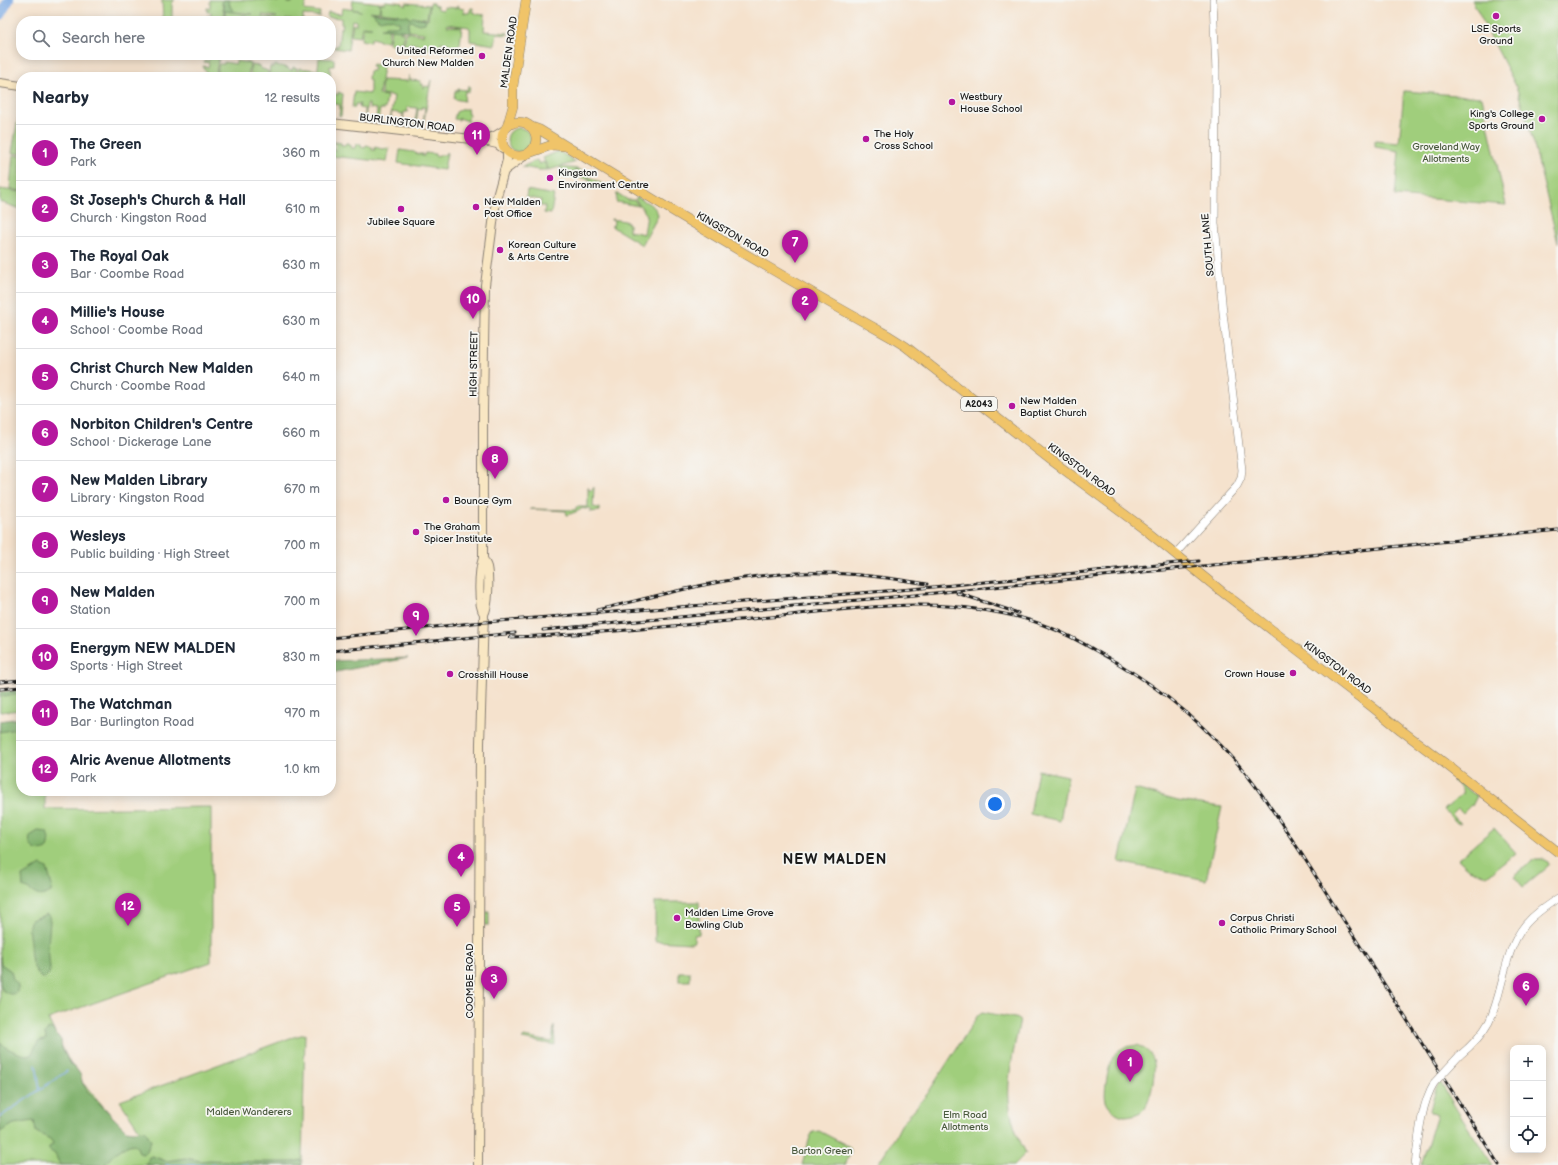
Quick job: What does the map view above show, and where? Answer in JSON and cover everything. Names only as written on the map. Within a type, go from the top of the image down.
[{"type":"main road","name":"MALDEN ROAD","points":[[505,129],[513,106],[512,96],[526,0]]},
{"type":"main road","points":[[0,83],[16,85]]},
{"type":"main road","points":[[504,172],[535,146],[535,133],[526,124],[513,106]]},
{"type":"main road","points":[[526,124],[515,123],[505,129],[502,142],[506,150],[515,156],[527,154],[552,145],[564,146]]},
{"type":"main road","name":"BURLINGTON ROAD","points":[[336,124],[480,140],[497,144],[506,150]]},
{"type":"main road","name":"KINGSTON ROAD","points":[[526,124],[540,130],[564,146],[751,258],[901,343],[1558,852]]},
{"type":"main road","name":"BURLINGTON ROAD","points":[[480,140],[495,136],[505,129]]},
{"type":"main road","name":"HIGH STREET","points":[[483,630],[484,614],[487,609],[487,567],[483,558],[485,285],[496,200],[507,160],[506,150]]},
{"type":"main road","name":"COOMBE ROAD","points":[[478,1165],[480,743],[483,630]]},
{"type":"street","name":"SOUTH LANE","points":[[1175,554],[1237,486],[1241,478],[1242,470],[1223,313],[1215,223],[1216,70],[1213,0]]},
{"type":"street","points":[[1414,1165],[1420,1126],[1434,1083],[1476,1039],[1489,1022],[1510,954],[1522,930],[1536,914],[1558,898]]},
{"type":"green space","points":[[162,0],[175,0],[172,3],[172,16],[163,16]]},
{"type":"green space","points":[[210,0],[221,0],[225,16],[211,16],[211,12],[207,12],[207,8],[210,8]]},
{"type":"green space","points":[[222,0],[269,0],[278,2],[278,0],[292,0],[292,2],[287,3],[292,3],[293,0],[307,0],[304,10],[320,12],[319,16],[244,16],[244,14],[253,14],[234,12],[243,14],[243,16],[226,16]]},
{"type":"green space","points":[[222,0],[229,0],[230,6],[234,12],[224,11]]},
{"type":"green space","points":[[353,0],[380,3],[379,12],[370,12],[397,15],[398,14],[380,12],[381,3],[385,3],[385,1],[403,3],[403,5],[406,6],[406,3],[429,5],[427,18],[416,17],[428,19],[430,3],[437,6],[438,9],[444,10],[444,7],[456,8],[459,6],[459,8],[464,9],[464,13],[469,13],[471,8],[473,8],[473,12],[476,14],[485,15],[484,31],[508,33],[507,35],[497,34],[495,45],[470,41],[469,27],[447,24],[447,26],[462,27],[460,45],[457,45],[455,50],[450,49],[450,44],[441,42],[440,48],[430,47],[430,49],[422,48],[422,45],[418,45],[417,47],[417,44],[409,43],[408,46],[404,46],[406,32],[423,35],[424,33],[401,30],[400,32],[404,32],[403,43],[399,42],[398,45],[389,44],[391,29],[381,28],[389,30],[388,41],[379,41],[371,38],[370,42],[361,40],[363,27],[372,27],[362,26],[360,37],[351,36],[353,24],[356,25],[356,21],[352,20],[348,50],[336,48],[336,46],[338,46],[340,28],[342,28],[343,24],[341,24],[341,18],[336,18],[336,16],[327,16],[328,12],[341,14],[342,8],[361,11],[352,9]]},
{"type":"green space","name":"King's College Sports Ground","points":[[1472,0],[1558,0],[1558,243],[1533,141],[1516,86]]},
{"type":"green space","points":[[373,13],[408,16],[409,19],[413,17],[426,19],[425,23],[419,24],[410,21],[408,25],[409,31],[383,28],[385,26],[399,26],[400,23],[391,19],[380,20]]},
{"type":"green space","points":[[205,60],[219,60],[215,72],[206,72],[206,70],[203,69],[203,66],[208,67],[209,63],[204,62]]},
{"type":"green space","points":[[319,60],[334,60],[334,66],[330,66],[330,72],[318,72]]},
{"type":"green space","points":[[236,61],[250,63],[249,72],[217,72],[219,64],[224,64],[224,62],[236,64]]},
{"type":"green space","points":[[372,64],[383,66],[379,95],[387,96],[385,109],[380,109],[378,120],[376,120],[377,109],[369,108],[369,104],[367,104],[365,118],[365,109],[359,108],[360,104],[355,104],[355,108],[352,108],[354,92],[370,94],[370,80],[368,79],[369,71],[373,71],[374,67],[371,66]]},
{"type":"green space","points":[[251,65],[260,66],[260,68],[268,71],[268,72],[250,72]]},
{"type":"green space","points":[[275,65],[286,68],[288,67],[288,69],[292,70],[293,67],[297,68],[297,72],[270,72],[270,67],[274,67]]},
{"type":"green space","points":[[299,68],[316,70],[316,72],[299,72]]},
{"type":"green space","points":[[409,75],[410,80],[421,81],[420,84],[423,84],[423,88],[426,86],[429,87],[431,80],[423,126],[425,107],[422,107],[421,110],[418,109],[416,125],[417,108],[407,107],[408,112],[404,112],[403,123],[403,114],[392,112],[390,121],[394,96],[381,94],[382,80],[408,81]]},
{"type":"green space","points":[[468,86],[470,86],[469,92],[465,91],[464,101],[454,99],[455,91],[458,91],[458,89],[467,90]]},
{"type":"green space","name":"Groveland Way Allotments","points":[[1404,91],[1482,97],[1506,205],[1395,196],[1399,151],[1375,147],[1375,141],[1399,143]]},
{"type":"green space","points":[[338,92],[343,94],[341,116],[339,116],[340,105],[336,104],[336,94],[338,95]]},
{"type":"green space","points":[[463,109],[468,109],[468,121],[459,118],[459,120],[454,119],[456,112]]},
{"type":"green space","points":[[519,128],[528,131],[531,140],[528,149],[519,152],[510,149],[507,140],[510,131]]},
{"type":"green space","points":[[16,130],[16,153],[12,153]]},
{"type":"green space","points":[[336,142],[341,143],[341,145],[348,143],[351,145],[351,148],[355,148],[356,144],[361,144],[361,147],[365,148],[366,145],[372,147],[372,150],[375,150],[375,147],[382,149],[389,148],[387,162],[336,157]]},
{"type":"green space","points":[[400,150],[423,154],[422,156],[424,156],[425,153],[435,154],[435,156],[438,157],[438,155],[445,155],[446,152],[444,170],[398,163]]},
{"type":"green space","points":[[560,152],[576,162],[549,170],[543,158]]},
{"type":"green space","points":[[13,155],[16,155],[16,190],[10,189]]},
{"type":"green space","points":[[537,160],[539,164],[544,162],[548,170],[522,167]]},
{"type":"green space","points":[[561,167],[578,169],[569,175],[560,173]]},
{"type":"green space","points":[[579,169],[589,176],[588,179],[570,175]]},
{"type":"green space","points":[[590,177],[602,184],[602,187],[592,186],[592,183],[589,182]]},
{"type":"green space","points":[[0,189],[16,191],[16,207],[0,202]]},
{"type":"green space","points":[[527,190],[554,195],[551,214],[544,213],[545,206],[540,206],[541,200],[526,197]]},
{"type":"green space","points":[[617,193],[628,200],[634,200],[639,206],[616,202]]},
{"type":"green space","points":[[637,197],[653,207],[658,216],[642,245],[611,226],[613,226],[614,221],[611,219],[625,221],[629,224],[629,231],[644,234],[647,215],[635,199]]},
{"type":"green space","points":[[588,487],[589,490],[592,490],[594,487],[593,507],[599,508],[599,511],[590,512],[592,509],[591,508],[583,508],[567,515],[566,511],[530,509],[576,510],[576,507],[588,507]]},
{"type":"green space","points":[[408,658],[336,672],[336,661]]},
{"type":"green space","points":[[16,690],[16,695],[3,696],[0,698],[0,692]]},
{"type":"green space","points":[[16,695],[16,710],[0,712],[0,698],[3,696]]},
{"type":"green space","points":[[16,719],[16,729],[0,732],[0,721]]},
{"type":"green space","name":"Malden Wanderers","points":[[16,721],[16,796],[45,796],[45,809],[211,807],[211,962],[48,1019],[76,1075],[133,1140],[142,1134],[120,1101],[290,1038],[305,1034],[302,1165],[0,1165],[0,723]]},
{"type":"green space","points":[[1038,770],[1068,776],[1060,821],[1030,814]]},
{"type":"green space","points":[[1455,780],[1477,796],[1472,806],[1471,805],[1463,813],[1458,808],[1452,814],[1460,824],[1457,823],[1444,810],[1462,794],[1462,789],[1453,781]]},
{"type":"green space","points":[[1135,789],[1178,801],[1222,807],[1206,880],[1119,862]]},
{"type":"green space","points":[[1494,828],[1516,853],[1487,876],[1469,869],[1458,859]]},
{"type":"green space","points":[[38,831],[47,832],[49,840],[47,849],[40,851],[31,846],[29,840],[30,836]]},
{"type":"green space","points":[[1535,859],[1542,859],[1548,862],[1549,865],[1523,887],[1514,876]]},
{"type":"green space","points":[[41,865],[47,868],[52,886],[51,892],[39,896],[23,887],[22,876]]},
{"type":"green space","name":"Malden Lime Grove Bowling Club","points":[[655,902],[699,902],[699,934],[694,935],[694,942],[655,941]]},
{"type":"green space","points":[[485,912],[489,912],[489,925],[484,925]]},
{"type":"green space","points":[[47,914],[50,921],[48,946],[50,969],[49,974],[44,978],[41,978],[32,961],[29,928],[31,920]]},
{"type":"green space","points":[[0,956],[1,964],[11,971],[13,979],[18,985],[18,991],[14,994],[9,994],[3,991],[0,984]]},
{"type":"green space","points":[[679,972],[690,972],[690,981],[679,981]]},
{"type":"green space","name":"Elm Road Allotments","points":[[982,1012],[1020,1019],[1010,1071],[1009,1102],[1017,1135],[1026,1153],[1014,1165],[877,1165],[901,1125],[928,1093],[978,1015]]},
{"type":"green space","points":[[554,1026],[555,1045],[522,1039],[524,1037],[552,1042]]},
{"type":"green space","points":[[49,1028],[52,1029],[61,1040],[62,1048],[69,1063],[75,1067],[80,1074],[83,1084],[88,1092],[126,1130],[144,1130],[147,1133],[151,1141],[147,1151],[143,1154],[139,1153],[137,1147],[133,1144],[117,1152],[105,1165],[60,1165],[55,1154],[49,1150],[49,1147],[53,1143],[50,1139],[36,1132],[34,1121],[14,1124],[0,1132],[0,1043],[6,1048],[15,1052],[31,1055],[38,1042],[46,1039],[45,1034]]},
{"type":"green space","points":[[1137,1045],[1149,1052],[1153,1059],[1153,1085],[1147,1105],[1144,1109],[1135,1114],[1124,1116],[1113,1111],[1107,1104],[1105,1091],[1107,1077],[1115,1054],[1125,1047]]},
{"type":"green space","points":[[1440,1082],[1493,1165],[1421,1165],[1437,1115],[1432,1113],[1430,1110],[1436,1089]]},
{"type":"green space","name":"Barton Green","points":[[819,1131],[850,1147],[851,1152],[845,1165],[802,1165],[810,1137],[813,1132]]},
{"type":"green space","points":[[152,1156],[166,1161],[185,1158],[201,1161],[293,1162],[301,1160],[302,1165],[146,1165],[149,1157]]},
{"type":"waterway","points":[[0,15],[9,0]]},
{"type":"waterway","points":[[36,1064],[40,1090]]},
{"type":"waterway","points":[[0,1117],[67,1071]]},
{"type":"waterway","points":[[166,1165],[247,1165]]},
{"type":"railway","points":[[543,630],[915,595],[1558,530]]},
{"type":"railway","points":[[336,637],[472,623],[912,589],[1199,561]]},
{"type":"railway","points":[[597,610],[712,583],[782,574],[854,574],[927,584]]},
{"type":"railway","points":[[957,593],[1018,613]]},
{"type":"railway","points":[[510,637],[578,634],[882,606],[932,605],[982,610],[1014,616],[1046,626],[1079,641],[1117,662],[1169,698],[1201,726],[1241,767],[1268,803],[1301,853],[1499,1165]]},
{"type":"railway","points":[[336,651],[515,633]]},
{"type":"railway","points":[[0,682],[16,680]]},
{"type":"railway","points":[[0,689],[16,687]]},
{"type":"place","name":"LSE Sports Ground","points":[[1496,16]]},
{"type":"place","name":"United Reformed Church New Malden","points":[[482,56]]},
{"type":"place","name":"Westbury House School","points":[[952,102]]},
{"type":"place","name":"King's College Sports Ground","points":[[1542,119]]},
{"type":"place","name":"The Holy Cross School","points":[[866,139]]},
{"type":"place","name":"The Watchman","points":[[477,155]]},
{"type":"place","name":"Kingston Environment Centre","points":[[550,178]]},
{"type":"place","name":"New Malden Post Office","points":[[476,207]]},
{"type":"place","name":"Jubilee Square","points":[[401,209]]},
{"type":"place","name":"Korean Culture & Arts Centre","points":[[500,250]]},
{"type":"place","name":"New Malden Library","points":[[795,263]]},
{"type":"place","name":"Energym NEW MALDEN","points":[[473,319]]},
{"type":"place","name":"St Joseph's Church & Hall","points":[[805,321]]},
{"type":"place","name":"New Malden Baptist Church","points":[[1012,406]]},
{"type":"place","name":"Wesleys","points":[[495,479]]},
{"type":"place","name":"Bounce Gym","points":[[446,500]]},
{"type":"place","name":"The Graham Spicer Institute","points":[[416,532]]},
{"type":"place","name":"New Malden","points":[[416,636]]},
{"type":"place","name":"Crown House","points":[[1293,673]]},
{"type":"place","name":"Crosshill House","points":[[450,674]]},
{"type":"place","name":"Millie's House","points":[[461,877]]},
{"type":"place","name":"Malden Lime Grove Bowling Club","points":[[677,918]]},
{"type":"place","name":"Corpus Christi Catholic Primary School","points":[[1222,923]]},
{"type":"place","name":"Alric Avenue Allotments","points":[[128,926]]},
{"type":"place","name":"Christ Church New Malden","points":[[457,927]]},
{"type":"place","name":"The Royal Oak","points":[[494,999]]},
{"type":"place","name":"Norbiton Children's Centre","points":[[1526,1006]]},
{"type":"place","name":"The Green","points":[[1130,1082]]},
{"type":"district","name":"NEW MALDEN","points":[[835,859]]}]
